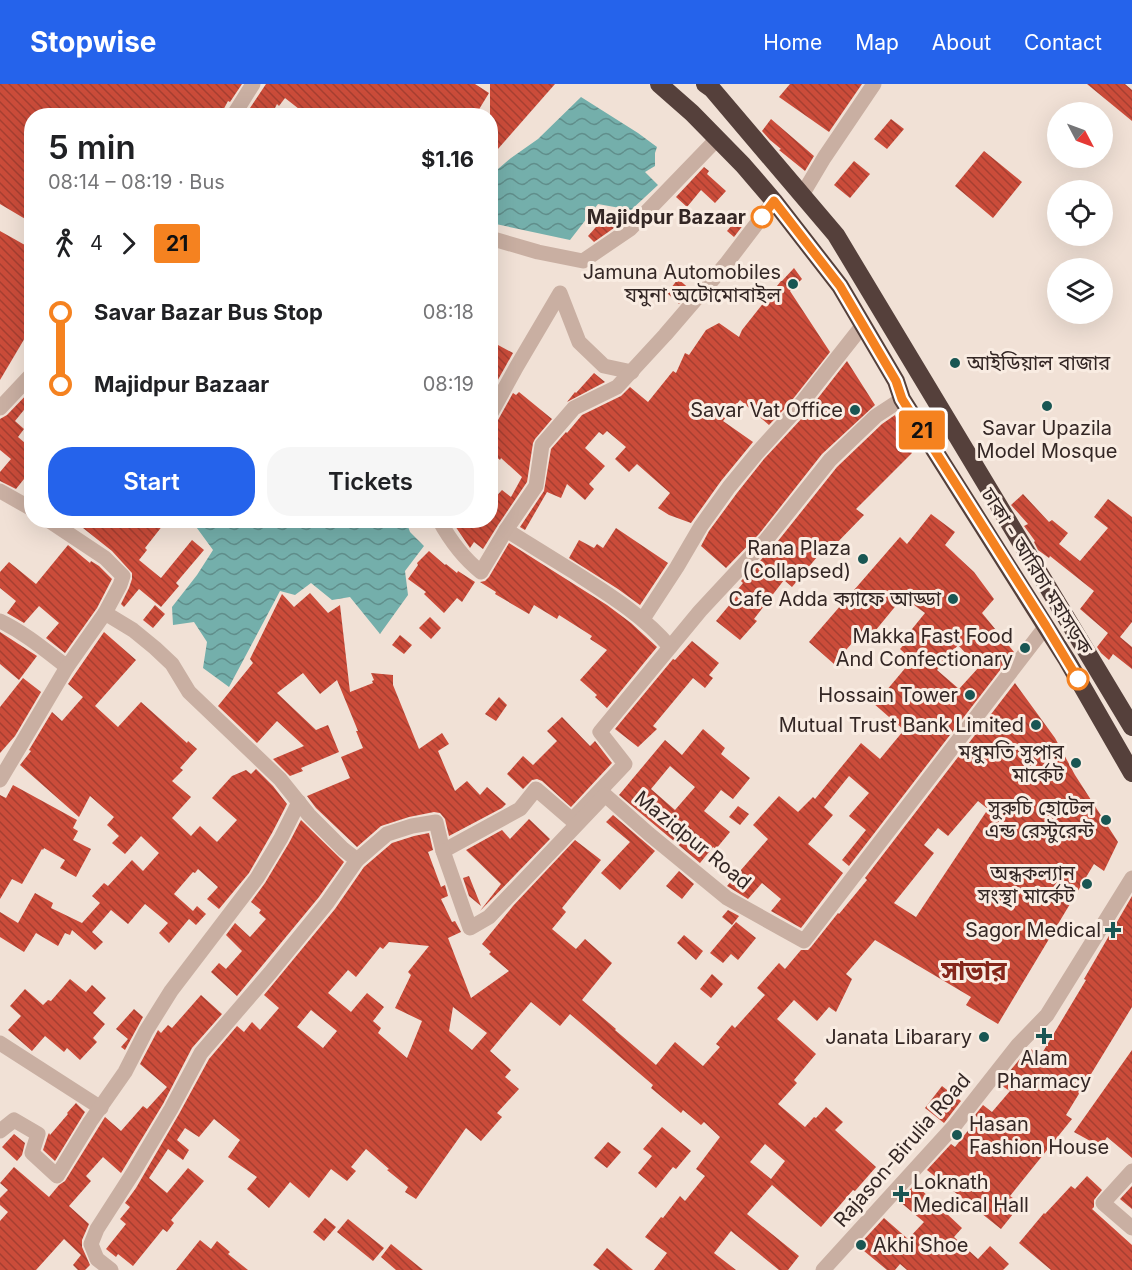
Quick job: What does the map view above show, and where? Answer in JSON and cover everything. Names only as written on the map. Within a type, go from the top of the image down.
[{"type":"highway","name":"ঢাকা - আরিচা মহাসড়ক","points":[[660,84],[692,113],[774,201],[840,286],[896,381],[902,399],[1046,626],[1132,773]]},
{"type":"highway","name":"ঢাকা - আরিচা মহাসড়ক","points":[[705,84],[712,89],[836,235],[1132,727]]},
{"type":"street","points":[[239,108],[253,84]]},
{"type":"street","points":[[802,195],[874,84]]},
{"type":"street","points":[[498,240],[538,252],[583,261],[630,229],[717,139]]},
{"type":"street","points":[[444,528],[468,562],[481,572],[536,486],[542,445],[574,408],[617,387],[632,372],[726,264],[774,201]]},
{"type":"street","points":[[498,400],[560,293],[579,342],[604,366],[632,372]]},
{"type":"street","points":[[643,619],[701,526],[724,495],[757,453],[796,410],[863,325]]},
{"type":"street","points":[[0,408],[24,382]]},
{"type":"street","points":[[111,1270],[97,1259],[91,1244],[97,1229],[134,1173],[201,1053],[327,903],[357,860],[387,834],[412,826],[436,822],[443,851],[520,809],[536,789],[572,820],[625,764],[600,732],[700,611],[766,540],[830,460],[876,416],[902,399]]},
{"type":"street","points":[[0,491],[24,504]]},
{"type":"street","points":[[0,780],[67,667],[105,613],[123,576],[105,558],[60,528]]},
{"type":"street","points":[[506,530],[596,586],[643,619],[670,647]]},
{"type":"street","points":[[105,613],[133,630],[172,664],[189,692],[280,779],[309,815],[357,860]]},
{"type":"street","points":[[0,621],[34,640],[67,667]]},
{"type":"street","name":"Mazidpur Road","points":[[443,851],[470,928],[489,917],[605,795],[727,898],[804,941],[1046,626]]},
{"type":"street","points":[[0,1131],[14,1120],[38,1134],[32,1153],[57,1176],[125,1072],[146,1031],[171,991],[257,878],[299,802]]},
{"type":"street","name":"Rajason-Birulia Road","points":[[823,1270],[955,1125],[1018,1045],[1047,1015],[1132,878]]},
{"type":"street","points":[[0,1043],[100,1108]]},
{"type":"street","points":[[1132,1171],[1103,1203],[1132,1228]]},
{"type":"water","points":[[581,97],[657,147],[655,166],[645,172],[658,185],[631,210],[598,204],[570,240],[498,225],[498,169],[538,139]]},
{"type":"water","points":[[197,528],[409,528],[424,546],[405,571],[408,595],[380,634],[350,597],[332,600],[311,583],[295,595],[280,591],[229,687],[203,668],[207,642],[194,622],[173,625],[172,607],[213,550]]},
{"type":"building","points":[[0,84],[242,84],[224,108],[24,108],[24,218],[0,204]]},
{"type":"building","points":[[266,84],[475,84],[489,93],[480,108],[298,108],[285,98],[275,108],[250,108]]},
{"type":"building","points":[[490,84],[555,84],[498,149],[498,108],[490,108]]},
{"type":"building","points":[[790,84],[862,84],[829,132],[779,97]]},
{"type":"building","points":[[1087,84],[1125,84],[1132,90],[1132,121],[1113,105],[1113,102],[1109,102]]},
{"type":"building","points":[[771,119],[814,156],[805,171],[779,150],[781,149],[762,131]]},
{"type":"building","points":[[891,119],[904,129],[887,149],[874,139]]},
{"type":"building","points":[[984,151],[1022,182],[993,218],[955,186]]},
{"type":"building","points":[[854,161],[870,174],[850,198],[834,185]]},
{"type":"building","points":[[704,167],[709,171],[707,174],[726,191],[715,203],[701,190],[687,207],[676,197]]},
{"type":"building","points":[[611,210],[624,221],[594,242],[588,236]]},
{"type":"building","points":[[737,219],[744,224],[734,237],[727,231]]},
{"type":"building","points":[[0,231],[24,244],[24,340],[0,380]]},
{"type":"building","points":[[794,268],[802,279],[790,291],[830,352],[789,404],[769,425],[740,400],[723,421],[753,442],[691,523],[669,515],[658,508],[670,493],[637,464],[629,472],[615,459],[626,447],[607,431],[603,435],[599,432],[585,448],[605,466],[589,484],[594,489],[585,500],[567,484],[561,498],[547,492],[525,530],[520,527],[544,491],[551,449],[582,415],[621,396],[630,387],[648,402],[673,371],[676,373],[685,353],[689,355],[706,330],[719,323],[739,337],[742,330],[781,281]]},
{"type":"building","points":[[678,279],[691,290],[679,304],[667,293]]},
{"type":"building","points":[[498,345],[513,353],[498,380]]},
{"type":"building","points":[[847,361],[875,405],[822,454],[759,534],[726,568],[701,546],[709,531],[764,459],[804,416]]},
{"type":"building","points":[[594,373],[605,382],[567,402],[575,392]]},
{"type":"building","points":[[519,392],[552,419],[533,443],[527,482],[498,525],[498,494],[502,490],[511,497],[522,477],[501,458],[500,460],[498,458],[498,420],[513,393],[516,395]]},
{"type":"building","points":[[24,397],[24,410],[15,421],[24,429],[18,437],[24,442],[24,479],[16,489],[0,481],[0,472],[11,459],[0,450],[0,419]]},
{"type":"building","points":[[895,415],[905,444],[912,453],[856,509],[864,515],[831,549],[827,545],[792,587],[784,580],[754,619],[757,621],[740,640],[716,621],[741,591],[738,589],[743,583],[741,581],[774,546],[837,467],[882,424]]},
{"type":"building","points":[[1023,494],[1049,522],[1052,520],[1068,533],[1059,544],[1080,561],[1108,528],[1094,517],[1108,499],[1132,517],[1132,622],[1120,637],[1132,647],[1132,669],[1113,654],[1109,660],[1097,647],[1108,633],[1080,609],[1094,591],[1050,556],[1049,558],[1038,550],[1035,541],[1024,526],[1028,524],[1011,505]]},
{"type":"building","points":[[931,514],[955,532],[945,545],[974,572],[994,599],[982,613],[1014,652],[849,866],[842,860],[866,830],[849,816],[869,793],[849,776],[824,807],[833,815],[808,844],[843,873],[801,928],[771,911],[781,899],[762,883],[748,899],[727,886],[768,839],[753,825],[779,796],[798,812],[813,797],[815,799],[861,743],[880,759],[904,730],[873,703],[912,660],[900,649],[911,636],[908,634],[925,613],[903,597],[866,642],[858,636],[834,664],[809,642],[900,537],[907,544]],"holes":[[[958,645],[979,667],[959,689],[937,670]]]},
{"type":"building","points":[[83,528],[161,528],[139,560],[161,578],[192,540],[204,550],[176,583],[179,586],[161,607],[139,589],[124,607],[121,604],[129,588],[132,573],[112,551]]},
{"type":"building","points":[[456,528],[496,528],[483,549],[474,542],[470,548]]},
{"type":"building","points":[[616,528],[668,563],[640,605],[569,558],[579,540],[594,548],[597,544],[603,548]]},
{"type":"building","points":[[509,543],[607,605],[657,647],[607,708],[595,697],[597,695],[580,680],[607,650],[590,639],[592,636],[559,615],[557,619],[534,605],[529,614],[495,594],[496,592],[480,582],[489,577]]},
{"type":"building","points":[[68,545],[90,563],[91,561],[99,566],[112,579],[97,608],[65,653],[46,638],[59,623],[39,606],[24,623],[7,613],[16,601],[0,588],[0,572],[9,562],[36,584]]},
{"type":"building","points":[[429,551],[445,565],[475,582],[462,602],[457,598],[444,613],[424,594],[426,592],[408,579],[418,565],[417,563]]},
{"type":"building","points":[[310,593],[328,613],[340,605],[350,692],[373,683],[371,673],[393,675],[393,685],[419,749],[442,733],[449,744],[438,751],[455,791],[467,781],[480,795],[487,787],[506,804],[502,808],[449,836],[445,819],[440,813],[409,817],[381,826],[357,847],[316,808],[307,796],[350,778],[341,757],[363,748],[337,680],[320,694],[303,673],[277,693],[316,730],[328,725],[339,752],[301,768],[303,771],[290,776],[273,759],[304,746],[277,721],[257,743],[218,706],[253,663],[250,659],[282,594],[294,607]]},
{"type":"building","points":[[155,605],[165,614],[153,628],[143,620]]},
{"type":"building","points":[[430,617],[441,628],[431,639],[419,628]]},
{"type":"building","points":[[0,632],[37,656],[19,680],[0,664]]},
{"type":"building","points":[[104,632],[136,660],[95,706],[118,727],[141,702],[187,743],[188,741],[197,749],[180,768],[183,770],[172,781],[191,797],[172,818],[191,836],[200,826],[217,842],[237,820],[212,798],[232,776],[246,770],[251,774],[256,769],[287,804],[249,873],[219,909],[207,899],[218,887],[198,869],[174,894],[193,911],[197,906],[206,914],[196,925],[189,919],[169,943],[159,933],[168,923],[145,904],[128,924],[111,910],[92,932],[103,942],[95,950],[72,930],[70,935],[65,933],[58,946],[36,933],[24,952],[0,937],[0,912],[18,923],[35,893],[53,903],[51,908],[82,923],[100,903],[92,896],[104,883],[108,886],[132,860],[143,871],[159,853],[141,836],[125,854],[112,843],[119,836],[107,825],[114,817],[90,796],[79,817],[20,765],[31,751],[29,750],[52,712],[62,721],[83,697],[68,684]]},
{"type":"building","points":[[400,635],[412,645],[404,654],[392,645]]},
{"type":"building","points":[[692,641],[719,663],[709,675],[713,678],[705,688],[693,678],[653,726],[657,729],[638,747],[615,729],[673,659],[675,660]]},
{"type":"building","points":[[23,678],[41,692],[15,736],[0,753],[0,707]]},
{"type":"building","points":[[1015,683],[1055,738],[1075,775],[1118,842],[1104,871],[1094,864],[998,1024],[966,1005],[971,997],[875,940],[846,974],[852,979],[836,1012],[829,1007],[817,1021],[794,1000],[777,1019],[816,1054],[794,1080],[797,1083],[778,1104],[805,1127],[826,1107],[843,1122],[835,1130],[876,1167],[821,1227],[772,1185],[747,1214],[799,1256],[788,1270],[779,1270],[731,1231],[714,1253],[736,1270],[654,1270],[667,1253],[645,1237],[680,1196],[685,1201],[705,1176],[696,1169],[720,1137],[704,1122],[701,1125],[683,1110],[681,1113],[651,1088],[653,1085],[570,1014],[560,1026],[531,1002],[490,1051],[511,1070],[505,1077],[519,1089],[497,1113],[502,1117],[481,1141],[466,1128],[416,1199],[405,1192],[408,1187],[366,1149],[351,1167],[356,1171],[347,1181],[331,1169],[309,1198],[290,1182],[269,1208],[247,1189],[257,1177],[228,1157],[240,1140],[214,1119],[199,1137],[185,1128],[177,1140],[189,1150],[183,1160],[168,1149],[149,1178],[167,1193],[188,1168],[204,1181],[171,1220],[174,1223],[167,1232],[163,1229],[133,1266],[118,1254],[116,1257],[106,1249],[126,1224],[120,1219],[130,1207],[125,1203],[136,1188],[209,1059],[237,1026],[244,1032],[252,1022],[260,1030],[279,1008],[264,995],[335,909],[364,867],[392,843],[429,833],[433,850],[428,852],[441,887],[445,885],[448,896],[441,899],[452,922],[455,921],[461,932],[448,938],[471,998],[509,971],[489,954],[491,952],[482,944],[512,907],[575,840],[601,860],[562,908],[566,912],[552,929],[576,949],[585,939],[612,963],[582,1000],[656,1065],[675,1042],[703,1066],[720,1047],[716,1044],[732,1025],[735,1028],[765,995],[757,988],[779,963],[785,969],[801,950],[808,950],[811,947],[867,880],[865,878]],"holes":[[[978,801],[988,809],[916,917],[894,903],[934,853],[924,845],[938,828],[948,836]],[[389,942],[429,946],[408,972],[411,975],[395,1008],[422,1021],[407,1058],[378,1033],[381,1028],[373,1021],[384,1007],[367,993],[351,1012],[328,993],[348,970],[356,977],[380,947],[383,949]],[[453,1007],[487,1033],[472,1050],[449,1031]],[[311,1010],[337,1031],[323,1048],[297,1027]],[[765,1144],[785,1161],[771,1179],[750,1162]]]},
{"type":"building","points":[[499,697],[507,705],[496,721],[485,714]]},
{"type":"building","points":[[562,717],[590,746],[595,741],[612,763],[571,807],[542,781],[532,780],[523,789],[507,774],[523,756],[533,765],[557,741],[547,731]]},
{"type":"building","points":[[703,729],[725,748],[721,754],[750,778],[733,799],[721,790],[704,811],[730,832],[700,863],[619,795],[665,740],[682,755]],"holes":[[[670,766],[695,787],[675,810],[651,789]]]},
{"type":"building","points":[[13,785],[77,820],[73,828],[78,831],[73,840],[91,849],[76,877],[60,868],[65,860],[42,849],[22,884],[12,879],[0,899],[0,795],[6,798]]},
{"type":"building","points":[[738,806],[749,814],[740,825],[729,817]]},
{"type":"building","points":[[613,815],[655,851],[620,890],[601,873],[630,842],[606,822]]},
{"type":"building","points":[[529,819],[550,839],[480,911],[501,884],[466,850],[502,830],[510,839]]},
{"type":"building","points":[[301,820],[344,862],[319,897],[237,996],[211,972],[219,963],[226,969],[242,951],[226,935],[235,923],[250,937],[266,919],[259,913],[261,910],[251,902],[265,883]]},
{"type":"building","points":[[679,871],[694,884],[682,899],[666,886]]},
{"type":"building","points":[[469,876],[481,906],[469,896],[463,878]]},
{"type":"building","points":[[1132,896],[1132,1007],[1066,1115],[1072,1119],[1010,1196],[1021,1204],[1001,1229],[927,1170],[951,1144],[955,1147],[978,1118],[975,1115],[983,1105],[992,1112],[1010,1091],[999,1084],[1029,1048],[1041,1055],[1086,980],[1084,979]]},
{"type":"building","points":[[728,910],[739,916],[732,925],[722,917]]},
{"type":"building","points":[[736,922],[756,938],[738,960],[731,954],[723,963],[710,953]]},
{"type":"building","points":[[684,935],[703,951],[696,960],[677,943]]},
{"type":"building","points":[[712,974],[723,984],[711,998],[700,989]]},
{"type":"building","points":[[70,979],[86,992],[92,985],[106,998],[93,1013],[105,1024],[93,1038],[97,1042],[80,1060],[67,1048],[64,1052],[45,1036],[32,1051],[8,1030],[21,1016],[10,1006],[25,989],[43,1005],[48,1000],[51,1001]]},
{"type":"building","points":[[201,995],[222,1014],[192,1048],[163,1104],[121,1173],[103,1157],[86,1176],[91,1181],[69,1206],[89,1224],[82,1240],[82,1247],[90,1265],[85,1270],[78,1270],[73,1265],[81,1255],[64,1239],[36,1270],[0,1270],[0,1221],[8,1212],[0,1205],[0,1198],[8,1190],[0,1183],[14,1167],[49,1197],[65,1181],[105,1117],[121,1131],[143,1106],[147,1109],[167,1087],[140,1064],[158,1030],[161,1033],[168,1025],[172,1028]]},
{"type":"building","points":[[134,1009],[143,1017],[125,1050],[121,1047],[128,1039],[116,1029]]},
{"type":"building","points":[[1132,1050],[1132,1158],[1107,1137],[1101,1147],[1074,1132]]},
{"type":"building","points":[[942,1086],[961,1101],[944,1123],[925,1108]]},
{"type":"building","points":[[76,1103],[85,1112],[55,1161],[43,1150],[48,1135]]},
{"type":"building","points":[[662,1127],[691,1151],[676,1169],[673,1167],[656,1188],[638,1173],[652,1156],[643,1149]]},
{"type":"building","points":[[14,1134],[25,1143],[22,1155],[17,1161],[2,1147]]},
{"type":"building","points":[[608,1142],[621,1152],[607,1168],[594,1158]]},
{"type":"building","points":[[1087,1176],[1102,1190],[1094,1200],[1092,1209],[1132,1245],[1132,1270],[1051,1270],[1019,1243],[1071,1186],[1075,1189]]},
{"type":"building","points":[[915,1184],[962,1228],[954,1237],[978,1259],[990,1246],[1009,1264],[1003,1270],[907,1270],[900,1264],[895,1270],[887,1270],[858,1246],[884,1218],[908,1239],[924,1222],[899,1201]]},
{"type":"building","points":[[1132,1186],[1132,1209],[1120,1199]]},
{"type":"building","points":[[325,1218],[336,1227],[324,1241],[313,1232]]},
{"type":"building","points":[[348,1219],[384,1248],[373,1261],[337,1232]]},
{"type":"building","points":[[200,1240],[211,1249],[217,1241],[230,1252],[228,1254],[248,1270],[176,1270]]},
{"type":"building","points":[[391,1244],[423,1270],[396,1270],[381,1257]]},
{"type":"building","points":[[607,1248],[633,1270],[600,1270],[593,1265]]},
{"type":"bus line","name":"21","points":[[762,217],[774,201],[840,286],[896,381],[902,399],[1078,679]]},
{"type":"place","name":"Majidpur Bazaar","points":[[762,217]]},
{"type":"place","name":"Jamuna Automobiles যমুনা অটোমোবাইল","points":[[793,284]]},
{"type":"place","name":"আইডিয়াল বাজার","points":[[955,363]]},
{"type":"place","name":"Savar Upazila Model Mosque","points":[[1047,406]]},
{"type":"place","name":"Savar Vat Office","points":[[855,410]]},
{"type":"place","name":"Rana Plaza (Collapsed)","points":[[863,559]]},
{"type":"place","name":"Cafe Adda ক্যাফে আড্ডা","points":[[953,599]]},
{"type":"place","name":"Makka Fast Food And Confectionary","points":[[1025,648]]},
{"type":"place","name":"Hossain Tower","points":[[970,695]]},
{"type":"place","name":"Mutual Trust Bank Limited","points":[[1036,725]]},
{"type":"place","name":"মধুমতি সুপার মার্কেট","points":[[1076,763]]},
{"type":"place","name":"সুরুচি হোটেল এন্ড রেস্টুরেন্ট","points":[[1106,820]]},
{"type":"place","name":"অন্ধকল্যান সংস্থা মার্কেট","points":[[1087,884]]},
{"type":"place","name":"Sagor Medical","points":[[1113,930]]},
{"type":"place","name":"Alam Pharmacy","points":[[1044,1036]]},
{"type":"place","name":"Janata Libarary","points":[[984,1037]]},
{"type":"place","name":"Hasan Fashion House","points":[[957,1135]]},
{"type":"place","name":"Loknath Medical Hall","points":[[901,1194]]},
{"type":"place","name":"Akhi Shoe","points":[[861,1245]]},
{"type":"district","name":"সাভার","points":[[974,971]]}]
